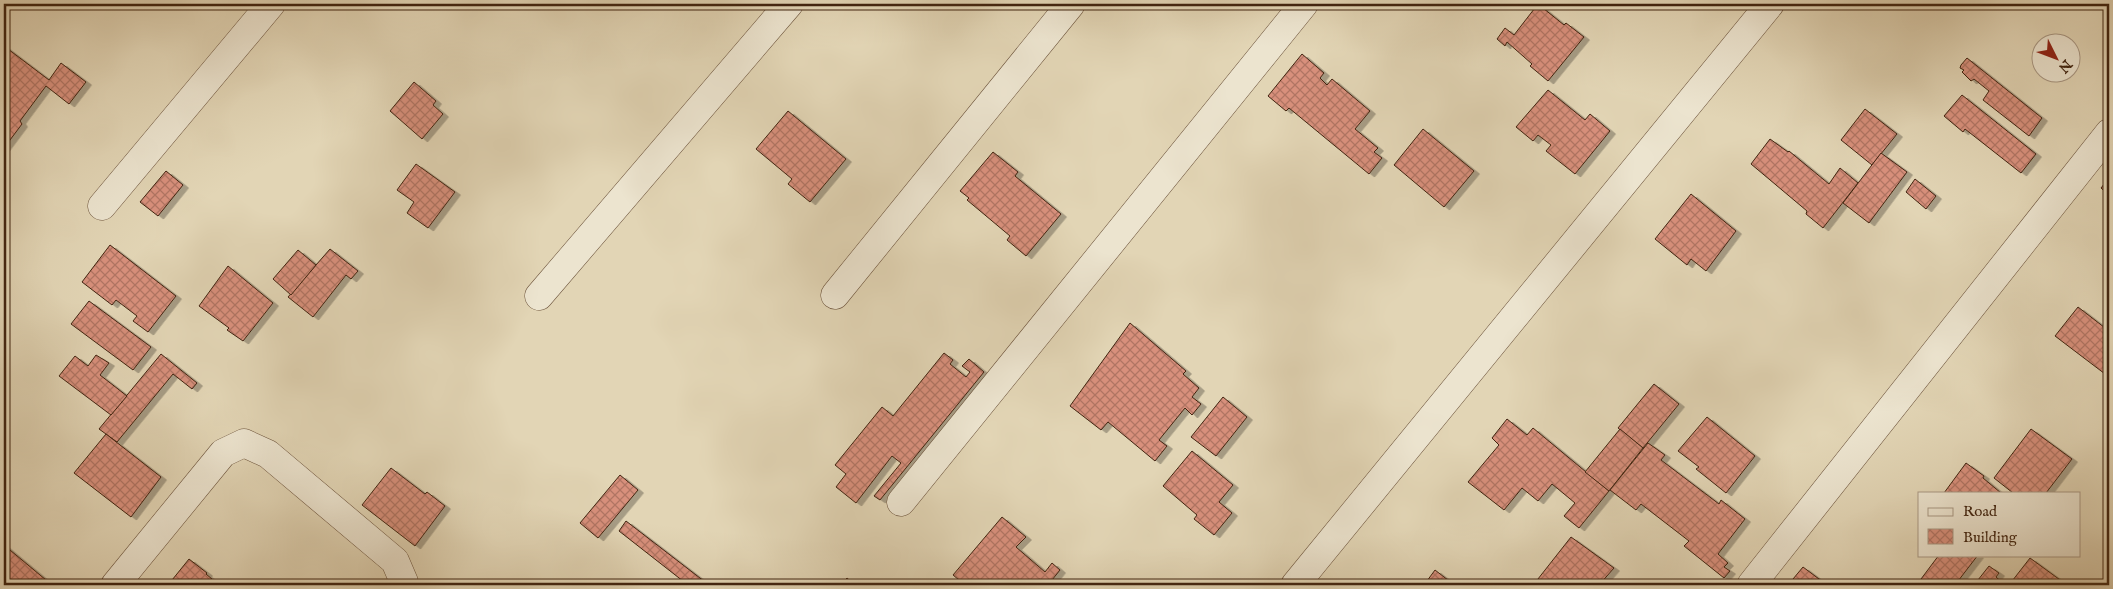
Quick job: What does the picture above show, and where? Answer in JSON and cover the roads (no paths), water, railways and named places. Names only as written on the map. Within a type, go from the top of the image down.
[{"type":"street","points":[[102,206],[271,4]]},
{"type":"street","points":[[539,296],[789,4]]},
{"type":"street","points":[[835,295],[1072,4]]},
{"type":"street","points":[[901,502],[1304,4]]},
{"type":"street","points":[[1295,585],[1770,4]]},
{"type":"street","points":[[1751,585],[2109,133]]},
{"type":"street","points":[[115,585],[222,454],[244,443],[268,454],[395,562],[404,582],[402,585]]}]
